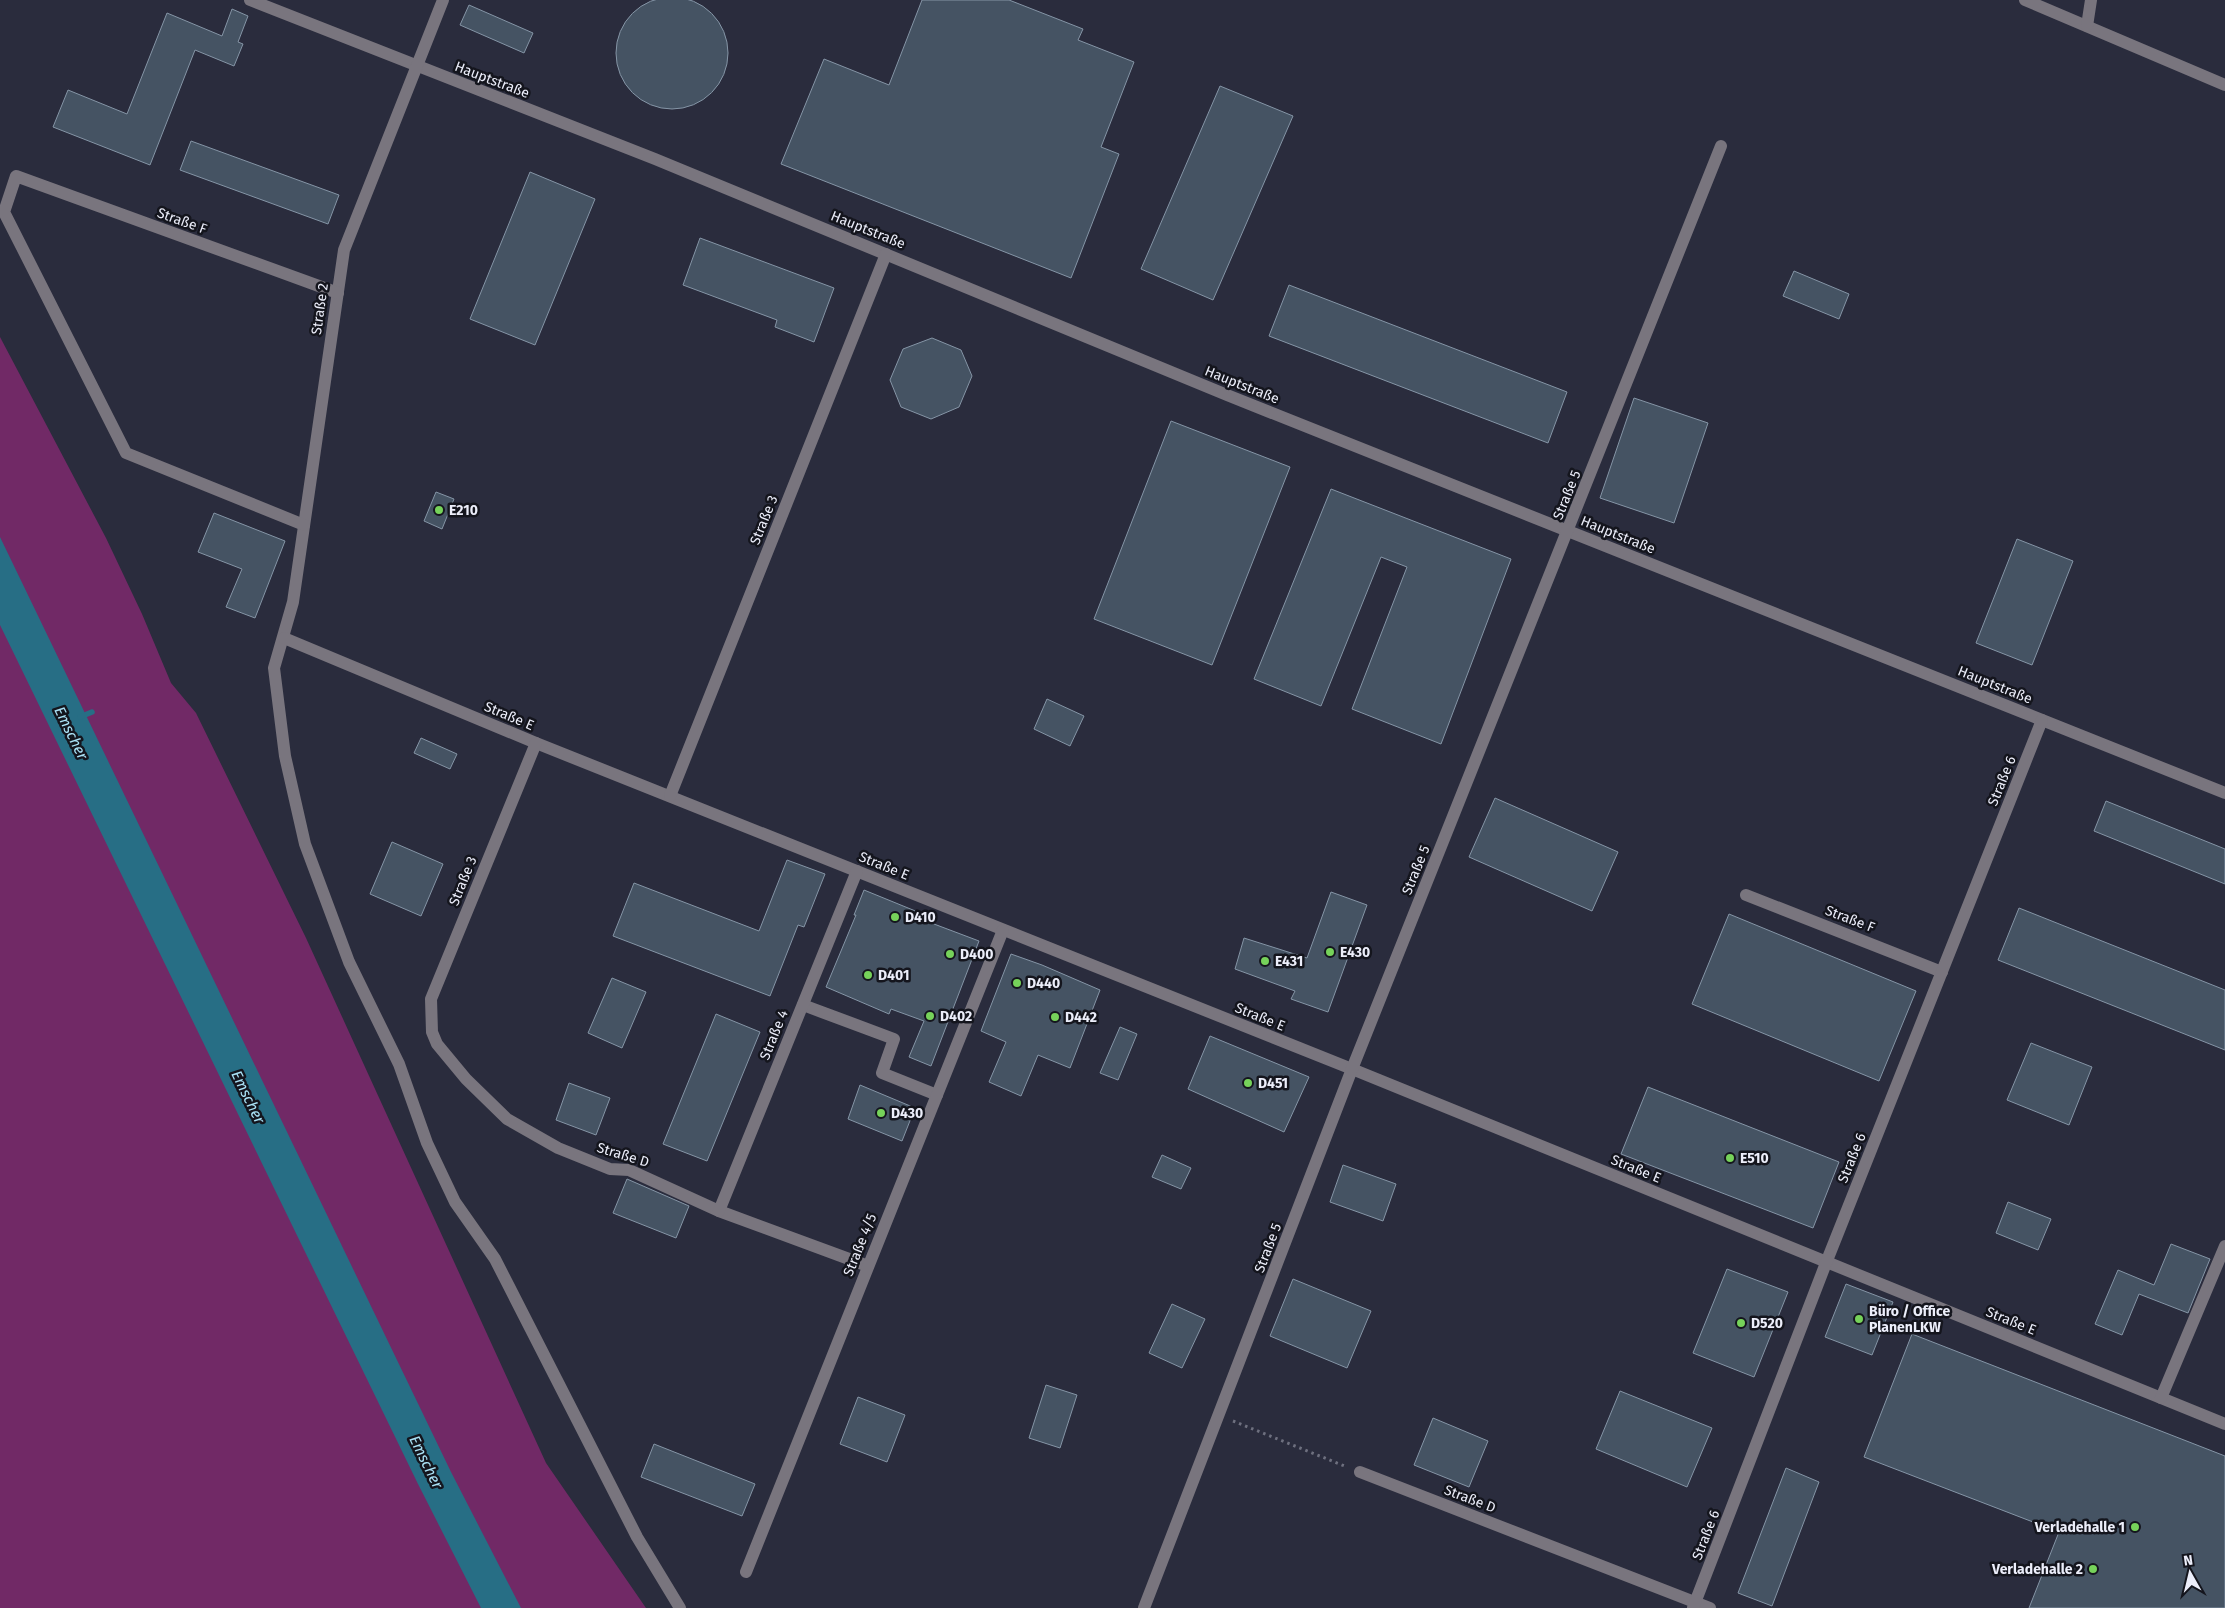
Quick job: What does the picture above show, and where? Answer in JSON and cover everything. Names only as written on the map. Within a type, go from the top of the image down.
[{"type":"street","name":"Hauptstraße","points":[[250,0],[655,159],[1227,395],[2225,793]]},
{"type":"street","name":"Straße 2","points":[[442,0],[344,250],[293,602],[274,668],[286,756],[305,844],[349,962],[399,1064],[428,1143],[455,1202],[495,1259],[637,1537],[680,1608]]},
{"type":"street","points":[[2025,0],[2051,5],[2087,26],[2225,85]]},
{"type":"street","points":[[2087,26],[2091,0]]},
{"type":"street","name":"Straße 5","points":[[1144,1608],[1352,1070],[1721,146]]},
{"type":"street","name":"Straße F","points":[[304,525],[126,453],[4,212],[16,176],[338,293]]},
{"type":"street","name":"Straße 3","points":[[670,796],[886,254]]},
{"type":"street","name":"Straße E","points":[[284,638],[536,743],[1352,1070],[2225,1424]]},
{"type":"street","name":"Straße 6","points":[[1695,1605],[1826,1263],[2042,720]]},
{"type":"street","name":"Straße 3","points":[[432,1032],[431,999],[536,743]]},
{"type":"street","name":"Straße 4","points":[[719,1211],[857,872]]},
{"type":"street","name":"Straße F","points":[[1746,895],[1942,972]]},
{"type":"street","name":"Straße 4/5","points":[[746,1572],[1003,930]]},
{"type":"street","points":[[803,1005],[894,1039],[882,1073],[937,1095]]},
{"type":"street","name":"Straße D","points":[[432,1032],[437,1044],[466,1079],[508,1119],[558,1148],[610,1169],[629,1170],[719,1211],[868,1266]]},
{"type":"street","points":[[2161,1398],[2225,1246]]},
{"type":"street","name":"Straße D","points":[[1360,1472],[1695,1605],[1710,1608]]},
{"type":"path","points":[[1220,1415],[1360,1472]]},
{"type":"shaded area","points":[[0,337],[106,538],[142,614],[171,683],[196,713],[306,938],[546,1463],[646,1608],[0,1608]]},
{"type":"water","name":"Emscher","points":[[0,537],[451,1472],[521,1608],[481,1608],[418,1484],[0,625]]},
{"type":"building","points":[[672,-3],[683,-2],[693,2],[711,14],[723,32],[727,42],[727,64],[723,74],[711,92],[693,104],[683,108],[672,109],[661,108],[651,104],[633,92],[621,74],[617,64],[616,53],[617,42],[621,32],[633,14],[651,2],[661,-2]]},
{"type":"building","points":[[922,0],[1009,0],[1083,29],[1078,40],[1134,62],[1101,147],[1119,154],[1071,278],[781,164],[824,59],[889,85]]},
{"type":"building","points":[[469,5],[533,33],[524,53],[460,25]]},
{"type":"building","points":[[232,9],[248,16],[238,42],[243,44],[234,66],[195,50],[150,165],[53,127],[68,90],[127,114],[167,13],[222,36]]},
{"type":"building","points":[[1220,86],[1293,116],[1213,300],[1141,269]]},
{"type":"building","points":[[191,141],[339,195],[328,224],[180,170]]},
{"type":"building","points":[[530,172],[595,199],[535,345],[470,319]]},
{"type":"building","points":[[700,238],[834,288],[814,342],[775,327],[777,320],[683,285]]},
{"type":"building","points":[[1794,271],[1849,294],[1839,319],[1783,296]]},
{"type":"building","points":[[1289,285],[1567,392],[1548,443],[1269,336]]},
{"type":"building","points":[[932,338],[961,350],[972,376],[959,407],[931,419],[901,407],[890,380],[903,349]]},
{"type":"building","points":[[1634,398],[1708,423],[1674,523],[1600,498]]},
{"type":"building","points":[[1171,421],[1290,467],[1212,665],[1094,619]]},
{"type":"building","points":[[1331,489],[1511,559],[1441,744],[1352,709],[1407,567],[1381,557],[1321,706],[1254,679]]},
{"type":"building","name":"E210","points":[[436,492],[454,499],[442,529],[424,521]]},
{"type":"building","points":[[214,513],[285,541],[255,618],[226,607],[242,569],[198,552]]},
{"type":"building","points":[[2017,539],[2073,561],[2032,665],[1976,643]]},
{"type":"building","points":[[1047,699],[1084,716],[1070,746],[1034,729]]},
{"type":"building","points":[[421,738],[457,754],[450,769],[414,753]]},
{"type":"building","points":[[1495,798],[1618,852],[1592,911],[1469,857]]},
{"type":"building","points":[[2106,801],[2225,849],[2225,884],[2094,831]]},
{"type":"building","points":[[392,842],[443,864],[421,916],[370,894]]},
{"type":"building","points":[[787,860],[825,874],[804,927],[798,925],[770,996],[613,936],[634,883],[759,931]]},
{"type":"building","points":[[864,890],[935,919],[934,924],[979,941],[931,1066],[909,1057],[924,1021],[891,1009],[889,1014],[826,987],[856,915],[854,915]]},
{"type":"building","name":"E430","points":[[1331,892],[1367,905],[1328,1012],[1291,999],[1295,991],[1235,969],[1244,938],[1307,958]]},
{"type":"building","points":[[2019,908],[2225,990],[2225,1050],[1998,960]]},
{"type":"building","points":[[1729,914],[1916,991],[1879,1081],[1692,1004]]},
{"type":"building","points":[[1011,954],[1100,990],[1070,1068],[1038,1055],[1021,1096],[989,1082],[1006,1042],[981,1031]]},
{"type":"building","points":[[612,978],[646,992],[622,1048],[588,1033]]},
{"type":"building","points":[[716,1014],[760,1032],[707,1161],[663,1144]]},
{"type":"building","points":[[1120,1027],[1137,1034],[1118,1080],[1100,1073]]},
{"type":"building","name":"D451","points":[[1210,1036],[1309,1077],[1284,1132],[1188,1089]]},
{"type":"building","points":[[2031,1043],[2092,1067],[2069,1125],[2007,1100]]},
{"type":"building","points":[[569,1083],[610,1098],[596,1135],[556,1120]]},
{"type":"building","name":"D430","points":[[860,1085],[915,1108],[902,1141],[848,1119]]},
{"type":"building","name":"E510","points":[[1648,1087],[1839,1162],[1813,1228],[1621,1154]]},
{"type":"building","points":[[1162,1155],[1191,1168],[1181,1189],[1152,1177]]},
{"type":"building","points":[[1343,1165],[1396,1184],[1383,1221],[1330,1202]]},
{"type":"building","points":[[627,1179],[689,1206],[676,1238],[613,1213]]},
{"type":"building","points":[[2008,1202],[2051,1219],[2038,1250],[1996,1233]]},
{"type":"building","points":[[2171,1244],[2210,1259],[2188,1313],[2139,1294],[2122,1335],[2095,1324],[2118,1270],[2154,1285]]},
{"type":"building","name":"D520","points":[[1727,1269],[1788,1292],[1754,1377],[1693,1353]]},
{"type":"building","points":[[1293,1279],[1371,1311],[1347,1368],[1270,1336]]},
{"type":"building","name":"Büro / Office PlanenLKW","points":[[1846,1284],[1893,1302],[1872,1355],[1825,1337]]},
{"type":"building","points":[[1172,1304],[1205,1319],[1182,1368],[1149,1353]]},
{"type":"building","name":"Verladehalle 1","points":[[1912,1334],[2225,1456],[2225,1608],[2029,1608],[2059,1532],[1864,1457]]},
{"type":"building","points":[[1046,1385],[1077,1395],[1060,1448],[1029,1438]]},
{"type":"building","points":[[1620,1391],[1712,1428],[1687,1487],[1596,1449]]},
{"type":"building","points":[[858,1397],[905,1415],[887,1462],[840,1444]]},
{"type":"building","points":[[1433,1418],[1488,1441],[1469,1487],[1414,1465]]},
{"type":"building","points":[[654,1444],[755,1484],[742,1516],[641,1477]]},
{"type":"building","points":[[1786,1468],[1819,1482],[1772,1606],[1738,1593]]},
{"type":"waterway","name":"Emscher","points":[[80,717],[92,712]]},
{"type":"place","name":"E210","points":[[439,510]]},
{"type":"place","name":"D410","points":[[895,917]]},
{"type":"place","name":"E430","points":[[1330,952]]},
{"type":"place","name":"D400","points":[[950,954]]},
{"type":"place","name":"E431","points":[[1265,961]]},
{"type":"place","name":"D401","points":[[868,975]]},
{"type":"place","name":"D440","points":[[1017,983]]},
{"type":"place","name":"D402","points":[[930,1016]]},
{"type":"place","name":"D442","points":[[1055,1017]]},
{"type":"place","name":"D451","points":[[1248,1083]]},
{"type":"place","name":"D430","points":[[881,1113]]},
{"type":"place","name":"E510","points":[[1730,1158]]},
{"type":"place","name":"Büro / Office PlanenLKW","points":[[1859,1319]]},
{"type":"place","name":"D520","points":[[1741,1323]]},
{"type":"place","name":"Verladehalle 1","points":[[2135,1527]]},
{"type":"place","name":"Verladehalle 2","points":[[2093,1569]]}]
